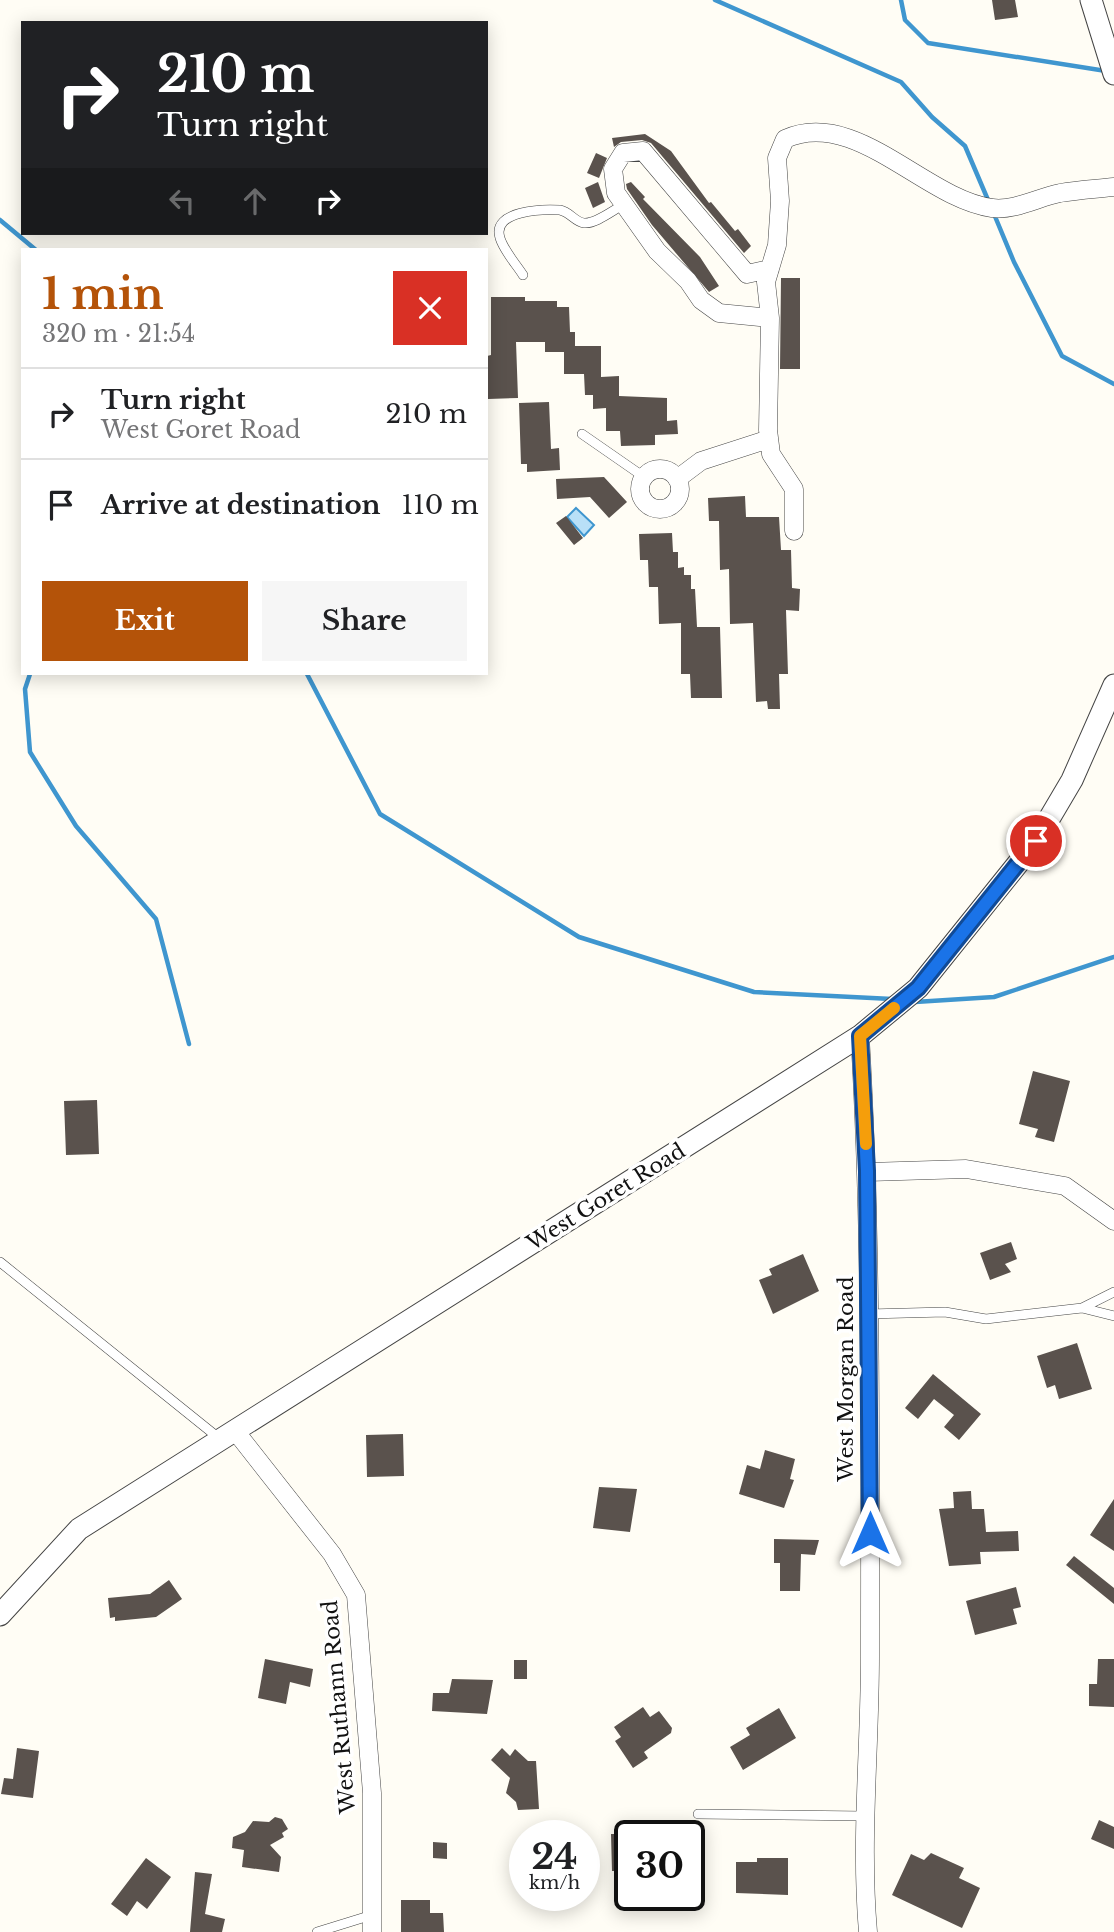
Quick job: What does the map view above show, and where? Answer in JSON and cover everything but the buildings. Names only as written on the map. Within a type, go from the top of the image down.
[{"type":"street","points":[[1091,0],[1109,44],[1114,74]]},
{"type":"street","points":[[794,531],[794,489],[771,454],[769,439],[770,318],[766,282],[777,245],[777,158],[785,139],[804,131],[834,134],[893,159],[956,197],[995,209],[1059,193],[1114,187]]},
{"type":"street","points":[[770,270],[747,274],[643,151],[624,153],[613,169],[616,193],[657,251],[688,281],[701,300],[719,313],[770,318]]},
{"type":"street","points":[[677,479],[701,461],[769,439]]},
{"type":"street","points":[[661,469],[677,479],[678,498],[668,508],[655,509],[641,496],[644,477],[661,469]]},
{"type":"street","name":"West Goret Road","points":[[0,1615],[79,1529],[860,1036],[918,988],[1036,841],[1072,780],[1114,685]]},
{"type":"street","name":"West Morgan Road","points":[[860,1036],[867,1171],[870,1660],[864,1816],[868,1932]]},
{"type":"street","points":[[867,1171],[966,1169],[1065,1186],[1114,1221]]},
{"type":"street","name":"West Ruthann Road","points":[[229,1436],[332,1554],[356,1595],[372,1793],[372,1924]]},
{"type":"lane","points":[[523,275],[499,237],[501,225],[507,219],[523,212],[563,211],[577,220],[589,223],[623,205]]},
{"type":"lane","points":[[582,434],[644,477]]},
{"type":"lane","points":[[0,1262],[229,1436]]},
{"type":"lane","points":[[868,1314],[946,1312],[986,1320],[1082,1308],[1114,1292]]},
{"type":"lane","points":[[1082,1308],[1114,1316]]},
{"type":"lane","points":[[698,1814],[864,1816]]},
{"type":"lane","points":[[317,1932],[372,1924]]},
{"type":"water","points":[[576,508],[594,525],[584,536],[567,517]]},
{"type":"waterway","points":[[715,0],[901,82],[932,117],[965,146],[988,200]]},
{"type":"waterway","points":[[901,0],[905,20],[928,43],[1106,71]]},
{"type":"waterway","points":[[994,214],[1014,262],[1062,356],[1114,384]]},
{"type":"waterway","points":[[0,220],[34,248]]},
{"type":"waterway","points":[[30,675],[25,689],[30,752],[76,826],[156,919],[189,1044]]},
{"type":"waterway","points":[[308,675],[380,814],[579,937],[754,992],[892,999]]},
{"type":"waterway","points":[[915,1002],[994,997],[1114,957]]},
{"type":"slow traffic","points":[[866,1144],[860,1036],[894,1008]]},
{"type":"route","points":[[870,1533],[867,1171],[860,1036],[918,988],[1036,841]]}]
